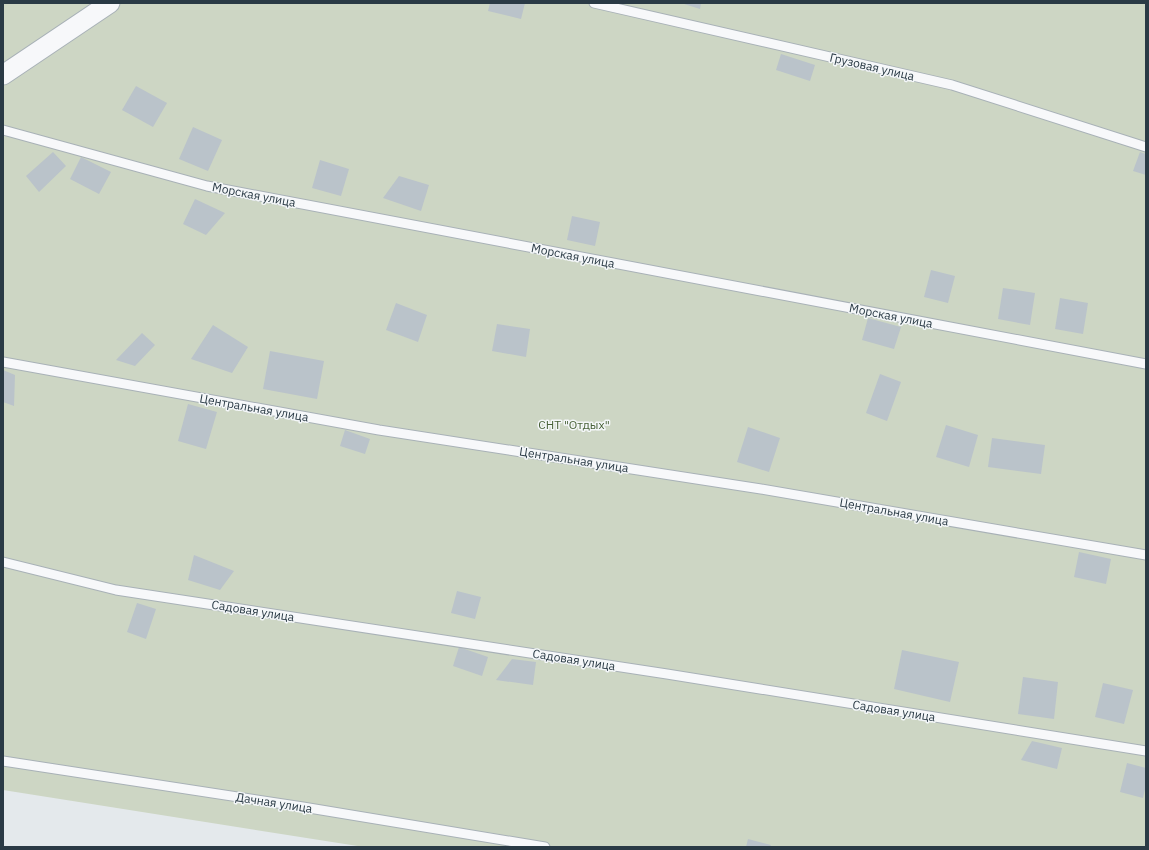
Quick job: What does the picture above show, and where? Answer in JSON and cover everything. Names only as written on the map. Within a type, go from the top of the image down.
[{"type":"street","points":[[3,75],[110,3]]},
{"type":"lane","name":"Грузовая улица","points":[[594,3],[952,85],[1146,147]]},
{"type":"lane","name":"Морская улица","points":[[3,130],[207,186],[1146,364]]},
{"type":"lane","name":"Центральная улица","points":[[3,362],[379,430],[761,489],[1146,555]]},
{"type":"lane","name":"Садовая улица","points":[[3,562],[116,590],[674,675],[1146,751]]},
{"type":"lane","name":"Дачная улица","points":[[3,761],[303,807],[545,847]]},
{"type":"green space","name":"СНТ \"Отдых\"","points":[[3,3],[1146,3],[1146,847],[364,847],[3,790]]},
{"type":"building","points":[[490,3],[525,3],[521,19],[488,11]]},
{"type":"building","points":[[681,3],[701,3],[700,9]]},
{"type":"building","points":[[781,54],[815,65],[810,81],[776,70]]},
{"type":"building","points":[[136,86],[167,103],[153,127],[122,110]]},
{"type":"building","points":[[193,127],[222,140],[208,171],[179,159]]},
{"type":"building","points":[[53,152],[66,166],[39,192],[26,176]]},
{"type":"building","points":[[1140,152],[1146,154],[1146,175],[1133,171]]},
{"type":"building","points":[[81,157],[111,172],[99,194],[70,179]]},
{"type":"building","points":[[320,160],[349,169],[341,196],[312,188]]},
{"type":"building","points":[[399,176],[429,185],[421,211],[383,198]]},
{"type":"building","points":[[195,199],[225,213],[206,235],[183,224]]},
{"type":"building","points":[[572,216],[600,222],[595,246],[567,240]]},
{"type":"building","points":[[931,270],[955,276],[948,303],[924,297]]},
{"type":"building","points":[[1003,288],[1035,293],[1030,325],[998,319]]},
{"type":"building","points":[[1060,298],[1088,303],[1083,334],[1055,329]]},
{"type":"building","points":[[396,303],[427,315],[418,342],[386,330]]},
{"type":"building","points":[[868,318],[901,327],[894,349],[862,340]]},
{"type":"building","points":[[497,324],[530,329],[526,357],[492,351]]},
{"type":"building","points":[[213,325],[248,347],[232,373],[191,359]]},
{"type":"building","points":[[142,333],[155,345],[135,366],[116,360]]},
{"type":"building","points":[[270,351],[324,361],[317,399],[263,389]]},
{"type":"building","points":[[3,370],[15,375],[14,406],[3,402]]},
{"type":"building","points":[[880,374],[901,382],[887,421],[866,413]]},
{"type":"building","points":[[188,404],[217,412],[206,449],[178,441]]},
{"type":"building","points":[[946,425],[978,435],[969,467],[936,457]]},
{"type":"building","points":[[748,427],[780,438],[769,472],[737,462]]},
{"type":"building","points":[[345,430],[370,439],[365,454],[340,446]]},
{"type":"building","points":[[992,438],[1045,445],[1041,474],[988,467]]},
{"type":"building","points":[[1079,552],[1111,559],[1106,584],[1074,577]]},
{"type":"building","points":[[194,555],[234,571],[220,590],[188,580]]},
{"type":"building","points":[[457,591],[481,597],[475,619],[451,613]]},
{"type":"building","points":[[137,603],[156,609],[146,639],[127,632]]},
{"type":"building","points":[[459,647],[488,657],[482,676],[453,666]]},
{"type":"building","points":[[902,650],[959,662],[950,702],[894,689]]},
{"type":"building","points":[[512,659],[536,662],[533,685],[496,680]]},
{"type":"building","points":[[1023,677],[1058,682],[1054,719],[1018,714]]},
{"type":"building","points":[[1103,683],[1133,690],[1124,724],[1095,717]]},
{"type":"building","points":[[1032,741],[1062,748],[1057,769],[1021,760]]},
{"type":"building","points":[[1127,763],[1146,768],[1146,785],[1143,798],[1120,792]]},
{"type":"building","points":[[748,839],[771,845],[770,847],[746,847]]}]
